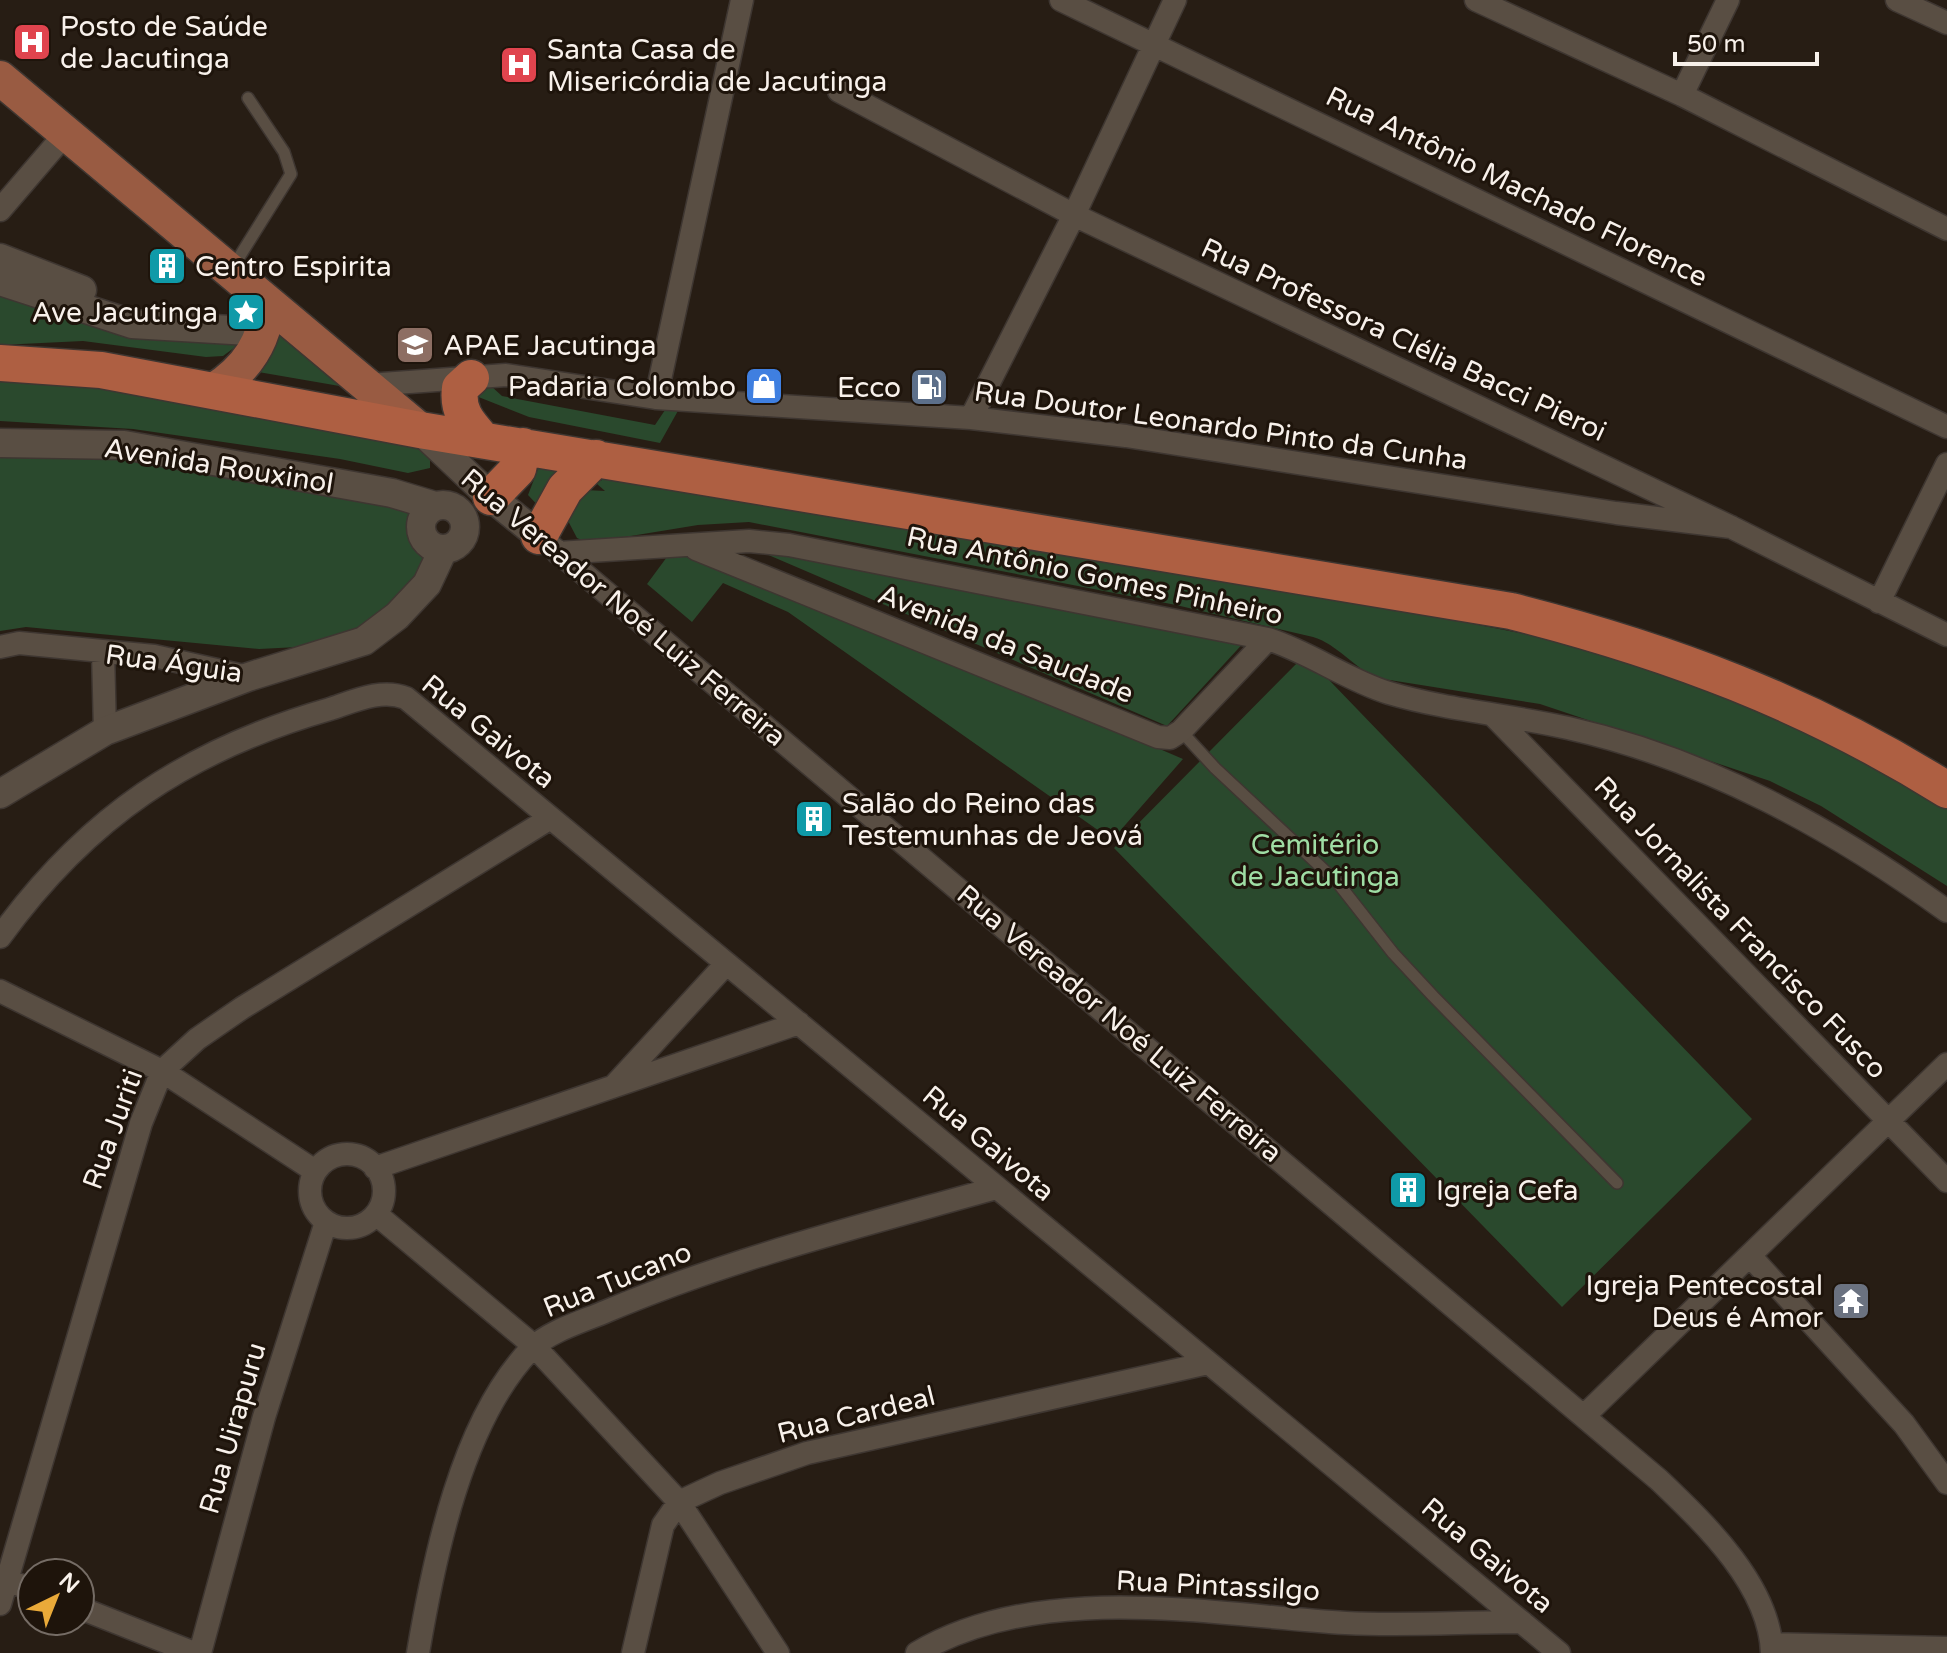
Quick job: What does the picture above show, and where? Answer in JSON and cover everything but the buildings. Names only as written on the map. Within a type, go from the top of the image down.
[{"type":"highway","points":[[0,363],[101,370],[420,430],[1511,611],[1676,657],[1736,680],[1812,713],[1947,790]]},
{"type":"highway","points":[[471,378],[460,388],[458,405],[467,422],[482,439]]},
{"type":"highway","points":[[460,508],[518,469],[523,446]]},
{"type":"highway","points":[[548,544],[565,489],[596,458]]},
{"type":"main road","points":[[0,78],[231,271],[266,317],[368,385],[420,430]]},
{"type":"main road","points":[[214,390],[239,371],[266,317]]},
{"type":"street","points":[[656,398],[742,0]]},
{"type":"street","name":"Rua Antônio Machado Florence","points":[[1061,0],[1947,427]]},
{"type":"street","points":[[971,418],[1074,215],[1175,0]]},
{"type":"street","points":[[1476,0],[1682,95],[1947,229]]},
{"type":"street","points":[[1682,95],[1728,0]]},
{"type":"street","points":[[1897,0],[1947,23]]},
{"type":"street","name":"Rua Professora Clélia Bacci Pieroi","points":[[839,91],[1074,215],[1731,527],[1947,635]]},
{"type":"street","points":[[0,210],[66,133]]},
{"type":"street","points":[[0,258],[172,325]]},
{"type":"street","points":[[0,281],[108,319],[132,324],[172,325],[266,317]]},
{"type":"street","name":"Rua Doutor Leonardo Pinto da Cunha","points":[[368,385],[506,375],[656,398],[971,418],[1126,436],[1616,513],[1731,527]]},
{"type":"street","name":"Rua Vereador Noé Luiz Ferreira","points":[[420,430],[451,461],[460,508],[548,544],[1585,1415],[1702,1521],[1731,1554],[1754,1593],[1772,1648]]},
{"type":"street","name":"Avenida Rouxinol","points":[[0,443],[124,445],[460,508]]},
{"type":"street","points":[[451,461],[460,508],[461,541],[443,550],[425,541],[420,531],[426,512],[460,508]]},
{"type":"street","points":[[1879,602],[1947,464]]},
{"type":"street","name":"Rua Antônio Gomes Pinheiro","points":[[548,544],[692,547],[749,541],[789,545],[1268,639],[1302,650],[1359,682],[1381,690],[1569,728],[1641,749],[1778,804],[1895,874],[1947,911]]},
{"type":"street","name":"Avenida da Saudade","points":[[692,547],[1158,737],[1170,738],[1181,731]]},
{"type":"street","name":"Rua Águia","points":[[0,647],[19,643],[193,662],[248,677],[364,641],[397,616],[427,584],[443,550]]},
{"type":"street","points":[[1181,731],[1268,639]]},
{"type":"street","points":[[103,652],[105,731]]},
{"type":"street","points":[[0,794],[105,731],[248,677]]},
{"type":"street","name":"Rua Gaivota","points":[[0,937],[33,892],[79,842],[130,801],[197,760],[292,720],[375,695],[392,692],[406,698],[1559,1653]]},
{"type":"street","name":"Rua Jornalista Francisco Fusco","points":[[1493,715],[1947,1181]]},
{"type":"street","name":"Rua Juriti","points":[[0,1604],[2,1578],[141,1123],[162,1071],[197,1039],[242,1008],[549,819]]},
{"type":"street","points":[[613,1087],[726,964]]},
{"type":"street","points":[[0,991],[162,1071],[315,1171]]},
{"type":"street","points":[[375,1168],[799,1023]]},
{"type":"street","points":[[1585,1415],[1947,1064]]},
{"type":"street","points":[[345,1155],[367,1161],[375,1168],[384,1191],[376,1214],[358,1227],[336,1227],[318,1214],[310,1193],[315,1171],[323,1163],[345,1155]]},
{"type":"street","name":"Rua Tucano","points":[[418,1653],[445,1522],[468,1456],[489,1412],[517,1366],[534,1346],[669,1286],[996,1188]]},
{"type":"street","points":[[376,1214],[534,1346],[679,1502],[778,1653]]},
{"type":"street","name":"Rua Uirapuru","points":[[200,1653],[264,1417],[326,1222]]},
{"type":"street","points":[[1751,1257],[1904,1424],[1947,1483]]},
{"type":"street","name":"Rua Cardeal","points":[[679,1502],[720,1483],[807,1453],[1208,1363]]},
{"type":"street","points":[[633,1653],[663,1525],[679,1502]]},
{"type":"street","name":"Rua Pintassilgo","points":[[917,1653],[984,1626],[1043,1612],[1108,1607],[1351,1623],[1522,1622]]},
{"type":"street","points":[[96,1614],[194,1653]]},
{"type":"street","points":[[1772,1648],[1947,1648]]},
{"type":"lane","points":[[231,271],[291,174],[284,152],[248,98]]},
{"type":"lane","points":[[1181,731],[1215,768],[1338,883],[1433,996],[1617,1183]]},
{"type":"green space","points":[[0,277],[203,331],[212,343],[231,339],[242,342],[223,356],[206,357],[83,341],[0,345]]},
{"type":"green space","points":[[288,334],[351,388],[247,370],[278,336]]},
{"type":"green space","points":[[0,376],[84,377],[385,437],[418,448],[430,460],[430,468],[408,473],[340,459],[133,429],[0,421]]},
{"type":"green space","points":[[480,376],[502,396],[655,425],[673,398],[684,400],[660,443],[529,417],[476,396]]},
{"type":"green space","points":[[0,447],[109,452],[340,486],[420,514],[431,546],[430,560],[391,613],[318,646],[259,649],[26,627],[0,631]]},
{"type":"green space","points":[[543,456],[569,458],[544,512],[528,495]]},
{"type":"green space","points":[[612,475],[1408,611],[1590,647],[1778,711],[1930,797],[1947,809],[1947,886],[1821,806],[1770,781],[1540,704],[1377,678],[1330,645],[1313,637],[1176,605],[749,522],[698,525],[588,543],[577,538],[566,517],[585,490],[605,491],[596,483]]},
{"type":"green space","points":[[678,542],[1183,759],[1112,840],[788,612],[723,583],[692,622],[647,584]]},
{"type":"green space","points":[[738,542],[1248,638],[1167,726]]},
{"type":"green space","name":"Cemitério de Jacutinga","points":[[1305,655],[1752,1119],[1562,1307],[1114,848]]},
{"type":"place","name":"Posto de Saúde de Jacutinga","points":[[32,42]]},
{"type":"place","name":"Santa Casa de Misericórdia de Jacutinga","points":[[519,65]]},
{"type":"place","name":"Centro Espirita","points":[[167,266]]},
{"type":"place","name":"Ave Jacutinga","points":[[246,312]]},
{"type":"place","name":"APAE Jacutinga","points":[[415,345]]},
{"type":"place","name":"Padaria Colombo","points":[[764,386]]},
{"type":"place","name":"Ecco","points":[[929,387]]},
{"type":"place","name":"Salão do Reino das Testemunhas de Jeová","points":[[814,819]]},
{"type":"place","name":"Igreja Cefa","points":[[1408,1190]]},
{"type":"place","name":"Igreja Pentecostal Deus é Amor","points":[[1851,1301]]}]
